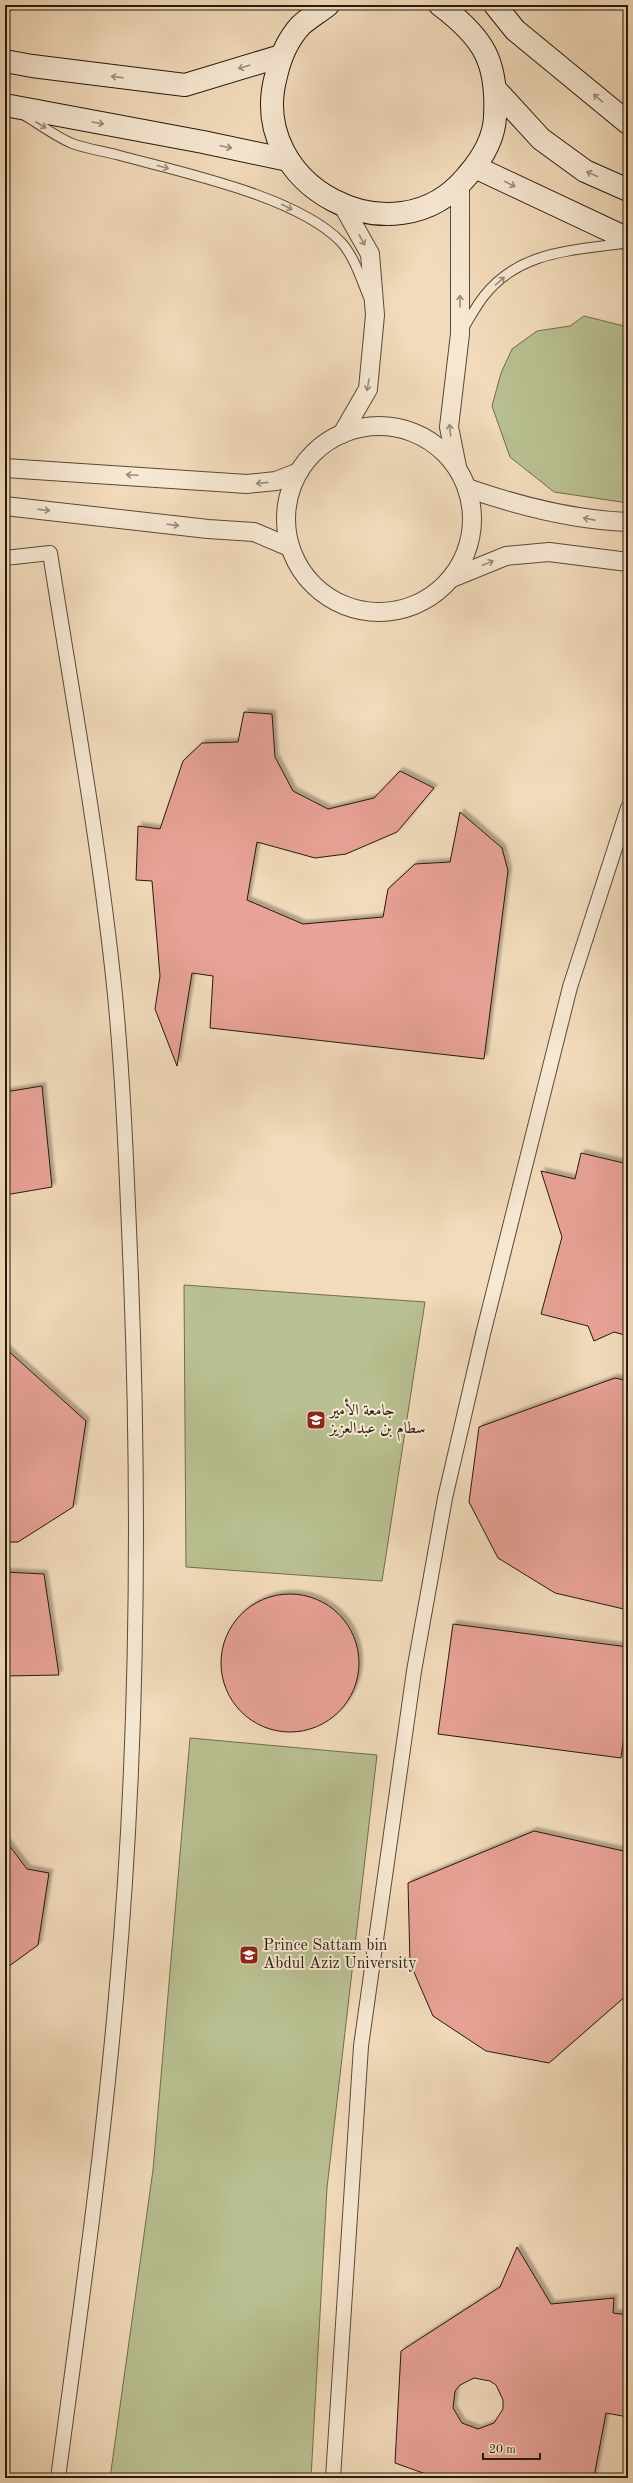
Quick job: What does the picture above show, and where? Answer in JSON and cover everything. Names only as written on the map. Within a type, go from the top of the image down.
[{"type":"main road","points":[[328,5],[301,26],[281,56],[272,91],[274,127],[288,160],[311,188],[342,206],[373,213],[404,212],[434,203],[460,185],[482,158],[495,125],[496,90],[487,54],[463,15],[440,5]]},
{"type":"main road","points":[[495,5],[515,30],[628,123]]},
{"type":"main road","points":[[5,61],[185,85],[281,56]]},
{"type":"main road","points":[[496,90],[542,139],[585,171],[628,190]]},
{"type":"main road","points":[[6,105],[203,142],[288,160]]},
{"type":"main road","points":[[475,167],[628,239]]},
{"type":"street","points":[[458,468],[435,444],[406,430],[374,426],[342,434],[318,449],[299,472],[288,497],[287,546],[306,576],[326,596],[351,608],[378,612],[406,608],[432,597],[452,578],[468,550],[473,519],[467,488],[458,468],[449,427],[460,334],[460,185]]},
{"type":"street","points":[[342,206],[370,254],[375,315],[368,389],[342,434]]},
{"type":"street","points":[[5,468],[247,484],[276,481],[299,472]]},
{"type":"street","points":[[467,488],[535,509],[599,521],[628,522]]},
{"type":"street","points":[[5,506],[208,529],[254,532],[287,546]]},
{"type":"street","points":[[452,578],[506,556],[549,552],[628,562]]},
{"type":"street","points":[[5,558],[50,553],[96,844],[115,995],[125,1133],[136,1410],[138,1553],[135,1686],[118,1973],[87,2262],[58,2478]]},
{"type":"street","points":[[333,2478],[361,2046],[414,1671],[446,1498],[490,1304],[570,987],[628,808]]},
{"type":"lane","points":[[6,105],[71,143],[223,185],[280,204],[316,222],[342,243],[360,276],[375,315]]},
{"type":"lane","points":[[460,334],[485,295],[515,268],[545,254],[628,243]]},
{"type":"green space","points":[[584,316],[628,327],[628,503],[554,492],[510,457],[492,406],[501,373],[512,349],[537,331],[570,326]]},
{"type":"green space","points":[[184,1285],[425,1302],[382,1581],[186,1567]]},
{"type":"green space","points":[[190,1738],[377,1755],[327,2188],[311,2478],[110,2478],[153,2170]]},
{"type":"building","points":[[244,712],[272,714],[275,757],[293,791],[328,809],[374,798],[400,771],[434,788],[397,832],[346,854],[315,858],[257,842],[247,900],[303,924],[383,917],[388,889],[415,864],[450,862],[460,812],[502,848],[508,871],[484,1059],[210,1028],[213,976],[192,973],[177,1066],[155,1009],[160,976],[152,881],[136,880],[138,826],[160,829],[183,761],[202,743],[238,742]]},
{"type":"building","points":[[42,1086],[52,1187],[5,1195],[5,1092]]},
{"type":"building","points":[[581,1153],[628,1164],[628,1336],[614,1332],[594,1341],[588,1326],[541,1314],[562,1237],[541,1171],[575,1179]]},
{"type":"building","points":[[5,1348],[86,1421],[73,1507],[18,1542],[5,1542]]},
{"type":"building","points":[[615,1378],[628,1381],[628,1610],[555,1593],[498,1558],[469,1502],[479,1427]]},
{"type":"building","points":[[5,1572],[44,1574],[59,1675],[5,1676]]},
{"type":"building","points":[[283,1594],[297,1594],[323,1602],[339,1614],[351,1630],[354,1637],[358,1650],[358,1676],[354,1689],[351,1696],[339,1712],[323,1724],[316,1727],[297,1732],[283,1732],[257,1724],[241,1712],[229,1696],[226,1689],[221,1670],[221,1656],[229,1630],[241,1614],[257,1602],[264,1599]]},
{"type":"building","points":[[453,1624],[628,1647],[628,1705],[621,1758],[438,1734]]},
{"type":"building","points":[[534,1831],[628,1852],[628,1994],[549,2063],[486,2051],[433,2016],[410,1963],[408,1883]]},
{"type":"building","points":[[5,1840],[27,1869],[49,1873],[38,1945],[5,1969]]},
{"type":"building","points":[[517,2247],[551,2304],[614,2298],[613,2313],[628,2315],[628,2417],[606,2413],[594,2477],[437,2478],[395,2463],[401,2351],[500,2287]],"holes":[[[474,2378],[490,2381],[496,2385],[503,2400],[503,2409],[494,2423],[478,2429],[462,2423],[453,2408],[455,2391],[460,2385]]]},
{"type":"place","name":"جامعة الأمير سطام بن عبدالعزيز","points":[[316,1420]]},
{"type":"place","name":"Prince Sattam bin Abdul Aziz University","points":[[249,1955]]}]
